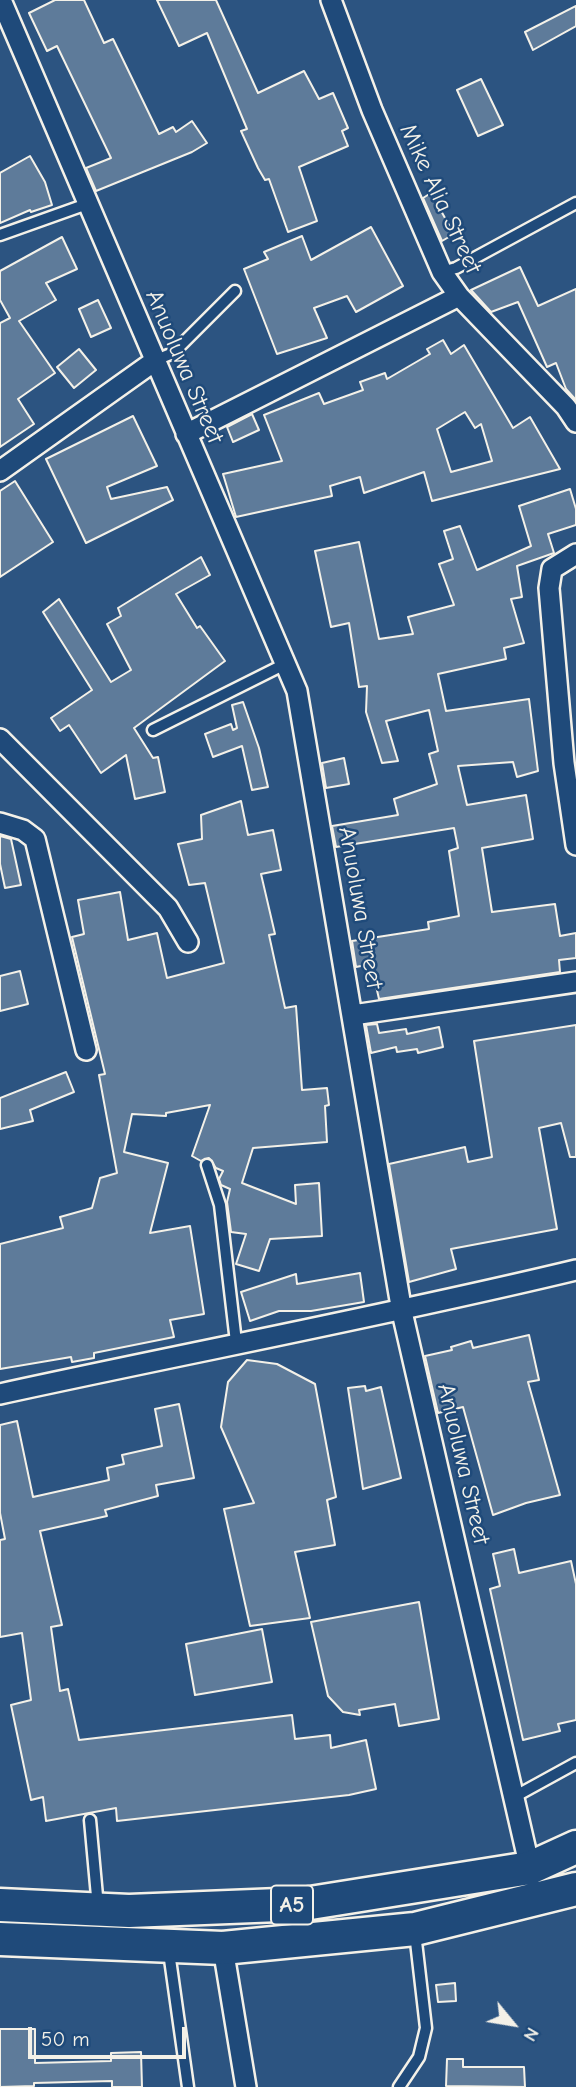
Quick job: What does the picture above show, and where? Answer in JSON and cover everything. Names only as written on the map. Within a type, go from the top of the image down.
[{"type":"highway","name":"A5","points":[[0,1905],[98,1909],[304,1904],[530,1868],[576,1847]]},
{"type":"highway","name":"A5","points":[[0,1939],[168,1948],[223,1948],[415,1929],[576,1890]]},
{"type":"street","name":"Anuoluwa Street","points":[[1,0],[298,691],[402,1312],[530,1868]]},
{"type":"street","name":"Mike Alia Street","points":[[331,0],[372,110],[442,272],[459,296],[566,407],[576,422]]},
{"type":"street","points":[[186,434],[459,296]]},
{"type":"street","points":[[0,471],[156,360]]},
{"type":"street","points":[[576,554],[552,569],[549,588],[564,762],[576,845]]},
{"type":"street","points":[[0,739],[168,908],[188,942]]},
{"type":"street","points":[[0,823],[23,830],[35,839],[86,1050]]},
{"type":"street","points":[[354,1015],[576,982]]},
{"type":"street","points":[[0,1394],[236,1342],[402,1312],[576,1270]]},
{"type":"street","points":[[223,1948],[246,2087]]},
{"type":"lane","points":[[442,272],[456,268],[576,203]]},
{"type":"lane","points":[[0,235],[87,204]]},
{"type":"lane","points":[[156,360],[173,353],[235,291]]},
{"type":"lane","points":[[153,730],[285,664]]},
{"type":"lane","points":[[208,1165],[220,1205],[236,1342]]},
{"type":"lane","points":[[514,1797],[576,1763]]},
{"type":"lane","points":[[90,1820],[98,1909]]},
{"type":"lane","points":[[399,2087],[419,2057],[426,2028],[415,1929]]},
{"type":"lane","points":[[168,1948],[188,2087]]},
{"type":"building","points":[[55,0],[84,0],[104,43],[113,39],[159,134],[173,127],[176,132],[192,121],[207,143],[192,152],[96,191],[86,168],[111,158],[57,46],[47,51],[29,13]]},
{"type":"building","points":[[157,0],[216,0],[258,93],[304,71],[319,99],[333,93],[348,128],[342,131],[348,146],[299,167],[317,221],[288,232],[269,179],[265,180],[258,168],[241,131],[247,129],[207,33],[179,46]]},
{"type":"building","points":[[576,6],[576,26],[533,50],[525,32]]},
{"type":"building","points":[[481,79],[503,125],[478,136],[457,90]]},
{"type":"building","points":[[30,156],[45,182],[52,205],[31,212],[30,210],[0,223],[0,173]]},
{"type":"building","points":[[431,193],[454,234],[442,241],[423,198]]},
{"type":"building","points":[[371,227],[403,286],[356,312],[347,296],[314,308],[327,338],[277,354],[244,269],[268,259],[264,252],[302,236],[311,260]]},
{"type":"building","points":[[62,237],[77,269],[46,283],[56,300],[19,321],[55,373],[18,399],[34,424],[0,447],[0,323],[10,318],[0,300],[0,271]]},
{"type":"building","points":[[520,267],[538,306],[576,289],[576,400],[566,389],[556,363],[547,367],[518,302],[491,312],[471,290]]},
{"type":"building","points":[[98,300],[111,328],[91,337],[79,309]]},
{"type":"building","points":[[443,340],[451,354],[464,345],[513,428],[530,417],[560,469],[432,501],[424,472],[364,493],[360,477],[330,486],[332,496],[236,517],[223,474],[282,461],[264,415],[319,393],[324,404],[363,390],[360,382],[385,373],[387,379],[430,354],[427,349]],"holes":[[[465,412],[475,428],[481,424],[492,461],[451,472],[437,429]]]},
{"type":"building","points":[[79,349],[96,370],[74,388],[57,367]]},
{"type":"building","points":[[252,414],[259,430],[233,442],[227,427]]},
{"type":"building","points":[[133,416],[157,466],[107,487],[111,499],[167,487],[173,500],[86,543],[46,459]]},
{"type":"building","points":[[15,481],[53,542],[0,577],[0,491]]},
{"type":"building","points":[[570,489],[576,509],[576,525],[548,534],[554,553],[517,566],[522,597],[511,599],[524,643],[504,648],[506,659],[438,674],[446,711],[529,699],[538,771],[517,777],[513,762],[458,766],[467,805],[526,795],[533,839],[482,848],[492,912],[555,904],[560,936],[576,933],[576,958],[559,960],[560,972],[379,999],[371,964],[356,967],[352,941],[429,929],[428,922],[459,916],[449,851],[458,848],[454,828],[336,847],[332,826],[398,815],[394,799],[437,784],[429,754],[438,751],[429,710],[386,721],[398,761],[382,763],[366,712],[367,686],[359,687],[349,623],[331,627],[315,551],[359,542],[379,639],[413,634],[408,617],[454,605],[439,564],[453,559],[444,531],[460,526],[477,570],[531,546],[519,506]]},
{"type":"building","points":[[201,557],[210,575],[176,594],[197,628],[200,626],[225,661],[134,728],[153,758],[158,757],[165,792],[135,799],[126,755],[101,773],[69,725],[60,731],[51,718],[92,690],[43,612],[59,599],[111,682],[131,670],[107,624],[121,616],[118,608]]},
{"type":"building","points":[[243,702],[259,748],[268,787],[252,790],[242,746],[213,757],[205,734],[231,724],[233,730],[237,728],[232,705]]},
{"type":"building","points":[[344,758],[349,784],[326,788],[322,763]]},
{"type":"building","points":[[241,801],[248,835],[273,830],[281,870],[261,874],[275,934],[269,935],[285,1008],[296,1006],[302,1090],[327,1088],[329,1105],[325,1106],[327,1142],[253,1148],[242,1183],[296,1204],[295,1185],[319,1183],[322,1236],[270,1239],[259,1271],[236,1264],[246,1234],[231,1232],[227,1202],[230,1189],[221,1185],[219,1179],[223,1171],[216,1168],[209,1158],[201,1161],[192,1156],[210,1105],[166,1113],[166,1116],[132,1114],[124,1152],[168,1163],[150,1233],[190,1226],[204,1314],[170,1320],[174,1337],[94,1353],[94,1358],[72,1362],[71,1357],[0,1369],[0,1244],[63,1228],[60,1217],[92,1208],[100,1178],[117,1173],[99,1075],[105,1074],[72,937],[84,934],[78,900],[120,892],[128,940],[157,933],[167,978],[224,963],[205,883],[189,885],[178,844],[202,839],[201,815]]},
{"type":"building","points":[[0,836],[11,839],[21,885],[5,888],[0,864]]},
{"type":"building","points":[[20,971],[28,1004],[0,1011],[0,976]]},
{"type":"building","points":[[377,1024],[379,1033],[406,1029],[407,1034],[439,1027],[443,1047],[418,1053],[417,1049],[397,1052],[396,1047],[371,1053],[366,1025]]},
{"type":"building","points":[[576,1025],[576,1157],[570,1157],[561,1123],[539,1128],[557,1229],[451,1249],[456,1269],[409,1282],[389,1164],[465,1147],[468,1162],[492,1157],[474,1041]]},
{"type":"building","points":[[66,1072],[74,1092],[30,1110],[33,1121],[0,1129],[0,1098]]},
{"type":"building","points":[[360,1273],[364,1302],[311,1311],[279,1311],[250,1321],[241,1292],[296,1274],[297,1284]]},
{"type":"building","points":[[529,1335],[539,1380],[528,1382],[560,1495],[493,1515],[463,1407],[438,1413],[425,1356],[452,1350],[451,1347],[471,1341],[473,1348]]},
{"type":"building","points":[[247,1360],[277,1364],[315,1384],[336,1497],[327,1500],[335,1545],[295,1552],[310,1618],[250,1626],[224,1509],[254,1503],[221,1427],[228,1382]]},
{"type":"building","points":[[365,1386],[366,1391],[381,1387],[401,1478],[363,1489],[348,1388]]},
{"type":"building","points":[[179,1404],[194,1478],[156,1485],[158,1496],[105,1510],[107,1516],[40,1531],[62,1625],[51,1627],[60,1691],[68,1689],[79,1740],[292,1715],[295,1739],[330,1735],[331,1748],[366,1740],[376,1789],[349,1795],[117,1821],[116,1808],[46,1821],[43,1797],[31,1800],[11,1705],[31,1700],[22,1633],[0,1637],[0,1540],[5,1539],[0,1513],[0,1425],[17,1421],[33,1497],[109,1480],[107,1468],[124,1464],[122,1455],[162,1446],[155,1409]]},
{"type":"building","points":[[514,1549],[519,1573],[571,1561],[576,1584],[576,1720],[558,1724],[560,1731],[523,1740],[490,1589],[500,1586],[493,1554]]},
{"type":"building","points":[[419,1602],[439,1719],[399,1726],[395,1704],[359,1710],[360,1715],[343,1712],[328,1696],[311,1622]]},
{"type":"building","points":[[262,1629],[272,1682],[195,1695],[186,1644]]},
{"type":"building","points":[[455,1983],[456,2001],[438,2002],[436,1985]]},
{"type":"building","points":[[0,2029],[35,2029],[35,2063],[111,2061],[111,2053],[141,2052],[142,2087],[112,2087],[112,2081],[34,2083],[34,2086],[0,2087]]},
{"type":"building","points":[[447,2059],[463,2059],[463,2067],[524,2067],[525,2087],[446,2086]]}]
